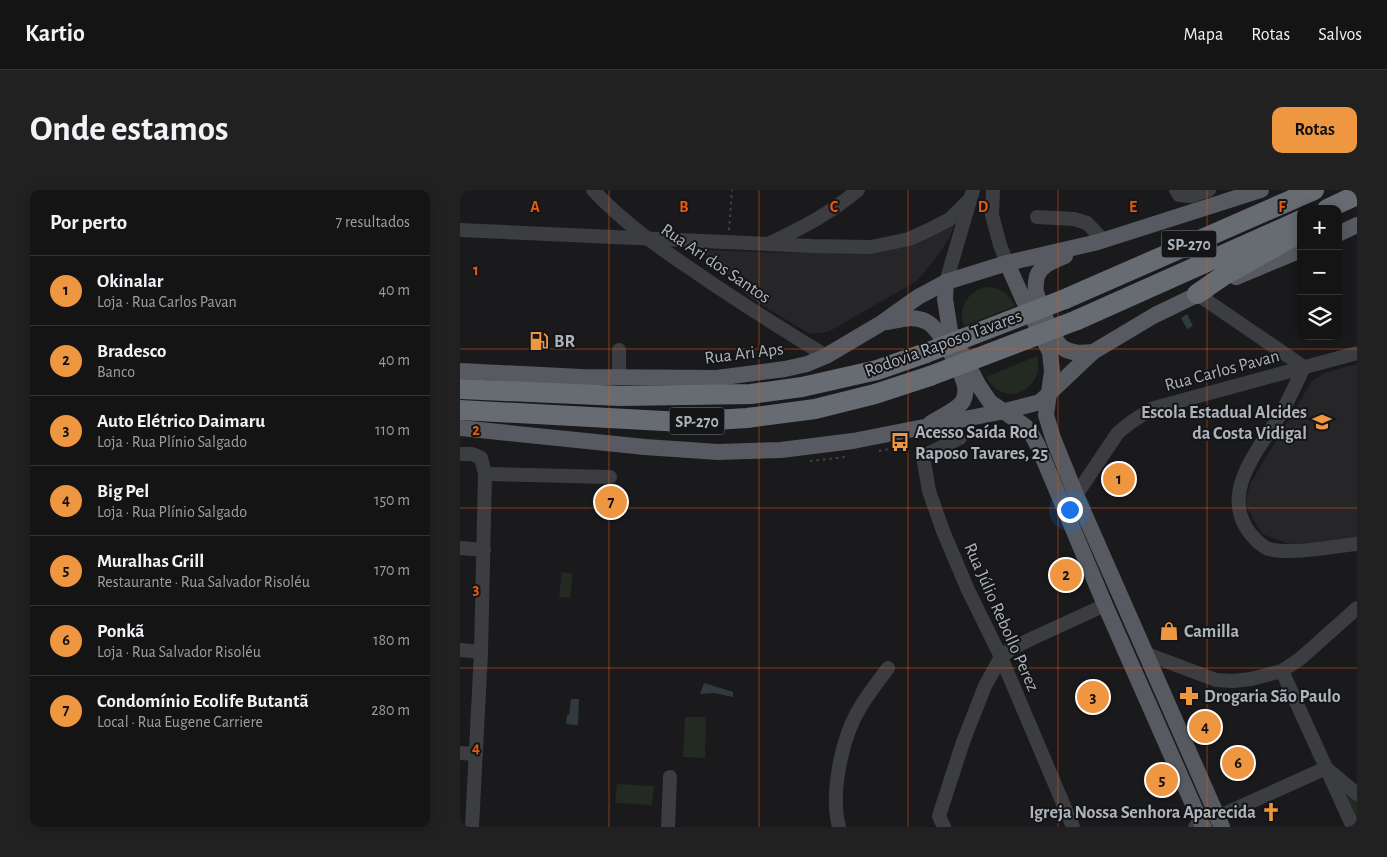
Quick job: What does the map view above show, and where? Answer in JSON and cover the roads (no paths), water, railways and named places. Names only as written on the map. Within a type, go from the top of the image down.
[{"type":"highway","name":"Rodovia Raposo Tavares","points":[[460,389],[621,396],[751,394],[802,386],[877,370],[926,353],[1065,298],[1314,190]]},
{"type":"highway","points":[[1336,205],[1357,196]]},
{"type":"highway","points":[[1342,206],[1357,196]]},
{"type":"highway","name":"Rodovia Raposo Tavares","points":[[460,410],[682,422],[747,418],[815,409],[875,394],[930,376],[1076,320],[1297,222]]},
{"type":"highway","points":[[1197,294],[1223,276],[1297,235]]},
{"type":"main road","points":[[1093,352],[1076,353],[1061,347],[1054,336],[1036,292],[1036,282],[1042,268],[1049,263],[1101,241],[1262,190]]},
{"type":"main road","points":[[1342,232],[1357,226]]},
{"type":"main road","name":"Rua Ari Aps","points":[[460,371],[619,378],[717,378],[785,369],[807,364],[826,356],[880,324],[918,297],[946,282],[1007,263],[1101,241]]},
{"type":"main road","points":[[460,428],[645,447],[718,452],[781,450],[817,446],[924,428],[1006,411],[1040,402],[1093,352],[1155,315],[1197,294],[1297,252]]},
{"type":"main road","points":[[1007,263],[1050,352],[1052,371],[1046,415],[1050,430],[1076,496],[1220,822]]},
{"type":"main road","points":[[946,282],[944,298],[950,330],[990,402],[1006,411],[1025,426],[1038,446],[1200,826]]},
{"type":"main road","points":[[880,324],[916,318],[934,326],[940,334],[964,382],[964,399],[960,404],[924,428]]},
{"type":"street","name":"Rua Ari dos Santos","points":[[592,190],[618,216],[645,238],[736,300],[826,356]]},
{"type":"street","points":[[767,244],[823,216],[858,190]]},
{"type":"street","points":[[992,190],[992,215],[1007,263]]},
{"type":"street","points":[[1178,193],[1191,196],[1209,190]]},
{"type":"street","points":[[460,230],[852,248],[889,244],[909,239],[950,219],[971,195]]},
{"type":"street","points":[[946,282],[971,195]]},
{"type":"street","points":[[1037,217],[1074,219],[1087,222],[1101,241]]},
{"type":"street","points":[[1197,294],[1304,367],[1283,410],[1242,478],[1237,496],[1239,512],[1246,527],[1256,542],[1269,548],[1288,551],[1357,544]]},
{"type":"street","points":[[619,350],[619,378]]},
{"type":"street","name":"Rua Carlos Pavan","points":[[1076,496],[1117,434],[1137,417],[1154,408],[1357,353]]},
{"type":"street","name":"Rua Júlio Rebollo Perez","points":[[960,438],[924,456],[929,491],[943,531],[968,590],[1000,656],[1074,827]]},
{"type":"street","points":[[460,454],[481,458],[484,469],[481,652],[472,827]]},
{"type":"street","points":[[484,469],[610,478]]},
{"type":"street","points":[[460,548],[484,550]]},
{"type":"street","points":[[940,823],[963,742],[985,686],[1000,656],[1030,639],[1105,605]]},
{"type":"street","points":[[1147,654],[1216,680],[1251,679],[1282,670],[1302,658],[1357,608]]},
{"type":"street","points":[[460,650],[481,652]]},
{"type":"street","points":[[839,827],[836,803],[837,784],[851,726],[860,707],[888,668]]},
{"type":"street","points":[[1282,670],[1353,827]]},
{"type":"street","points":[[460,753],[476,754]]},
{"type":"street","points":[[1200,826],[1220,822],[1326,768]]},
{"type":"street","points":[[1326,768],[1357,794]]},
{"type":"street","points":[[668,827],[670,777]]},
{"type":"place","name":"BR","points":[[539,341]]},
{"type":"place","name":"Escola Estadual Alcides da Costa Vidigal","points":[[1322,422]]},
{"type":"place","name":"Acesso Saída Rod Raposo Tavares, 25","points":[[900,442]]},
{"type":"place","name":"Okinalar","points":[[1119,479]]},
{"type":"place","name":"Condomínio Ecolife Butantã","points":[[611,502]]},
{"type":"place","name":"Bradesco","points":[[1066,575]]},
{"type":"place","name":"Camilla","points":[[1169,631]]},
{"type":"place","name":"Drogaria São Paulo","points":[[1189,696]]},
{"type":"place","name":"Auto Elétrico Daimaru","points":[[1093,697]]},
{"type":"place","name":"Big Pel","points":[[1205,727]]},
{"type":"place","name":"Ponkã","points":[[1238,763]]},
{"type":"place","name":"Muralhas Grill","points":[[1162,780]]},
{"type":"place","name":"Igreja Nossa Senhora Aparecida","points":[[1271,812]]}]
